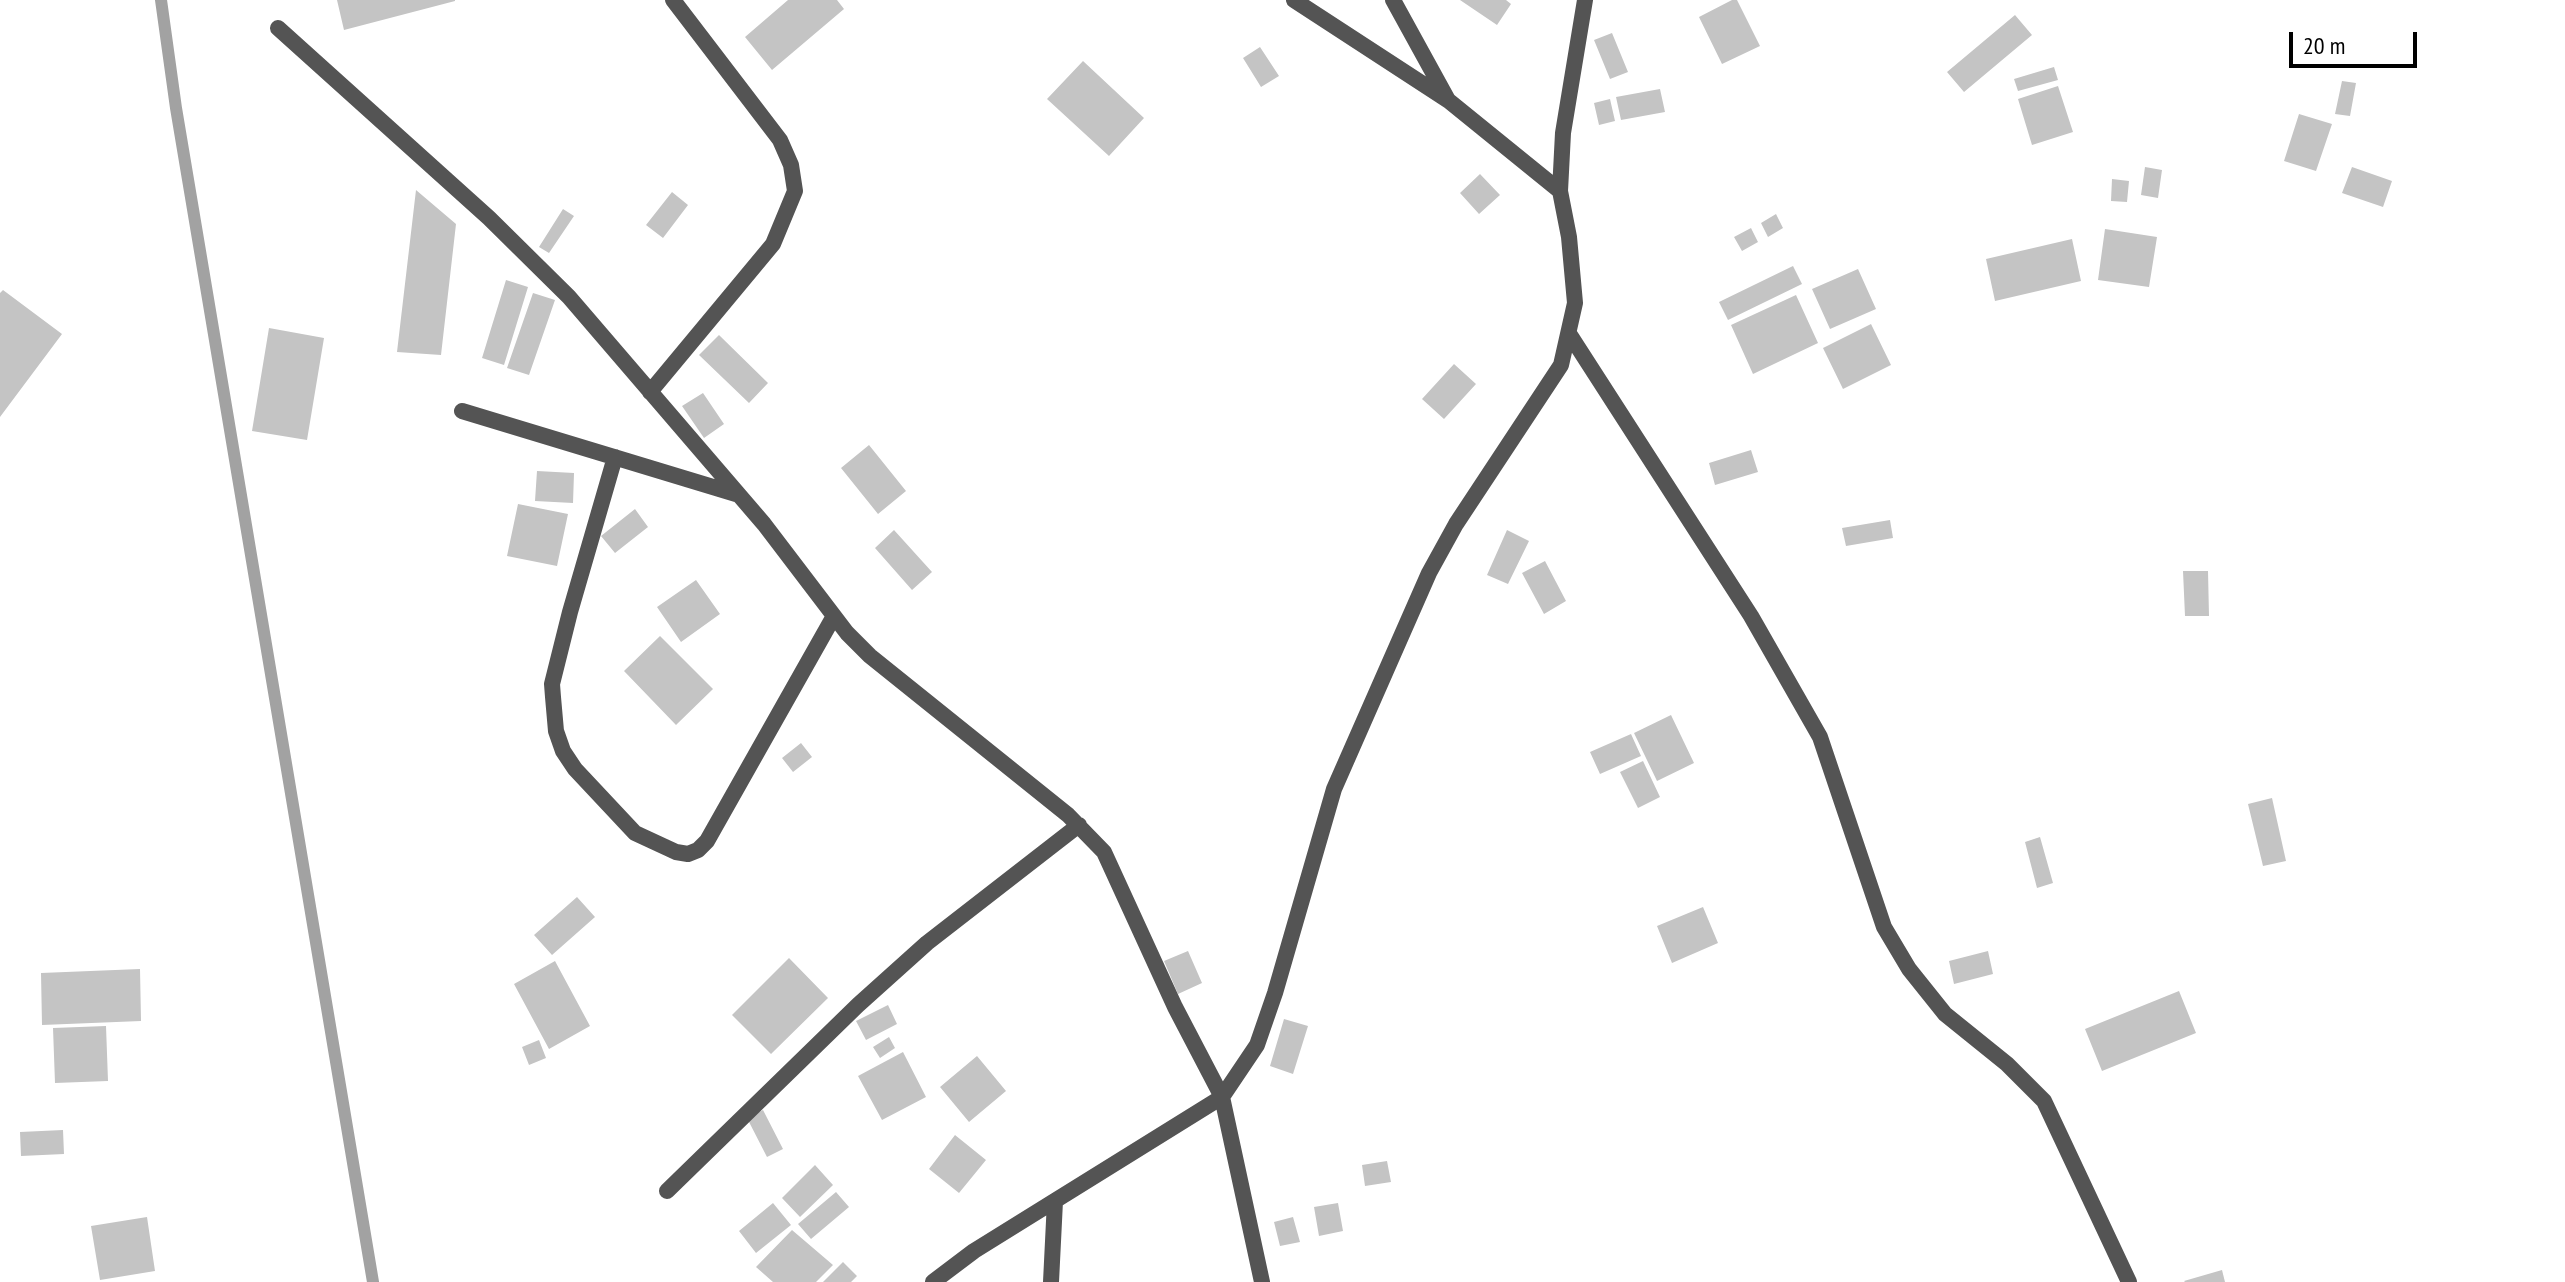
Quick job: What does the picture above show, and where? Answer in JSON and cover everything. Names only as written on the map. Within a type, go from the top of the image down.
[{"type":"street","points":[[650,392],[773,244],[795,191],[791,165],[780,140],[673,0]]},
{"type":"street","points":[[1294,0],[1449,101],[1560,191]]},
{"type":"street","points":[[1393,0],[1449,101]]},
{"type":"street","points":[[933,1282],[974,1251],[1222,1097],[1257,1045],[1334,789],[1429,573],[1456,524],[1561,365],[1575,303],[1569,237],[1560,191],[1563,133],[1585,0]]},
{"type":"street","points":[[278,28],[489,218],[569,297],[787,552],[847,633],[870,656],[1079,825],[1104,852],[1175,1007],[1222,1097],[1262,1282]]},
{"type":"street","points":[[1570,335],[1751,616],[1814,725],[1884,927],[1896,948],[1945,1014],[2007,1064],[2044,1101],[2129,1282]]},
{"type":"street","points":[[462,411],[738,494]]},
{"type":"street","points":[[615,457],[552,684],[556,731],[563,751],[575,769],[635,833],[676,852],[688,854],[707,841],[834,616]]},
{"type":"street","points":[[667,1191],[858,1005],[927,943],[1079,825]]},
{"type":"street","points":[[1051,1282],[1055,1201]]},
{"type":"building","points":[[337,0],[455,0],[455,1],[344,30]]},
{"type":"building","points":[[788,0],[837,0],[844,9],[772,70],[745,37]]},
{"type":"building","points":[[1460,0],[1506,0],[1511,4],[1497,25]]},
{"type":"building","points":[[1737,0],[1760,46],[1722,64],[1699,17]]},
{"type":"building","points":[[2015,15],[2032,35],[1964,92],[1947,72]]},
{"type":"building","points":[[1612,33],[1628,72],[1610,79],[1594,40]]},
{"type":"building","points":[[1260,47],[1279,76],[1261,87],[1243,58]]},
{"type":"building","points":[[1083,61],[1144,118],[1109,156],[1047,99]]},
{"type":"building","points":[[2054,67],[2058,80],[2018,91],[2014,79]]},
{"type":"building","points":[[2342,81],[2356,83],[2350,116],[2335,114]]},
{"type":"building","points":[[2058,86],[2073,132],[2032,145],[2018,99]]},
{"type":"building","points":[[1660,89],[1665,112],[1621,120],[1616,97]]},
{"type":"building","points":[[1610,99],[1615,121],[1599,125],[1594,103]]},
{"type":"building","points":[[2299,114],[2332,124],[2316,171],[2284,161]]},
{"type":"building","points":[[2145,167],[2162,170],[2158,198],[2141,195]]},
{"type":"building","points":[[2352,167],[2392,181],[2383,207],[2342,193]]},
{"type":"building","points":[[1480,174],[1500,195],[1479,214],[1460,193]]},
{"type":"building","points":[[2112,179],[2129,181],[2127,202],[2111,201]]},
{"type":"building","points":[[416,190],[456,224],[441,355],[397,352]]},
{"type":"building","points":[[672,192],[688,205],[663,238],[646,225]]},
{"type":"building","points":[[563,209],[574,216],[549,253],[539,247]]},
{"type":"building","points":[[1776,214],[1783,228],[1768,237],[1761,223]]},
{"type":"building","points":[[1751,228],[1758,242],[1742,251],[1734,237]]},
{"type":"building","points":[[2105,229],[2157,237],[2149,287],[2098,280]]},
{"type":"building","points":[[2072,239],[2081,281],[1995,301],[1986,259]]},
{"type":"building","points":[[1793,266],[1802,284],[1728,320],[1719,302]]},
{"type":"building","points":[[1858,269],[1876,309],[1830,329],[1812,289]]},
{"type":"building","points":[[506,280],[528,287],[504,365],[482,358]]},
{"type":"building","points":[[3,290],[62,334],[0,417],[0,293]]},
{"type":"building","points":[[533,293],[555,300],[529,375],[507,368]]},
{"type":"building","points":[[1796,295],[1818,343],[1753,374],[1731,325]]},
{"type":"building","points":[[1871,324],[1891,365],[1843,389],[1823,348]]},
{"type":"building","points":[[269,328],[324,338],[307,440],[252,431]]},
{"type":"building","points":[[719,335],[768,383],[749,403],[699,355]]},
{"type":"building","points":[[1454,364],[1476,384],[1444,419],[1422,399]]},
{"type":"building","points":[[703,393],[724,424],[704,438],[682,406]]},
{"type":"building","points":[[869,445],[906,491],[878,514],[841,468]]},
{"type":"building","points":[[1751,450],[1758,472],[1715,485],[1709,463]]},
{"type":"building","points":[[537,471],[574,473],[573,503],[535,501]]},
{"type":"building","points":[[518,504],[568,514],[557,566],[507,556]]},
{"type":"building","points":[[635,509],[648,527],[615,553],[601,536]]},
{"type":"building","points":[[1890,520],[1893,538],[1846,546],[1842,528]]},
{"type":"building","points":[[894,530],[932,572],[912,590],[875,548]]},
{"type":"building","points":[[1507,530],[1529,541],[1508,584],[1487,575]]},
{"type":"building","points":[[1545,561],[1566,601],[1544,614],[1522,573]]},
{"type":"building","points":[[2183,571],[2208,571],[2209,616],[2185,616]]},
{"type":"building","points":[[696,580],[720,614],[681,642],[657,607]]},
{"type":"building","points":[[660,636],[713,689],[676,725],[624,671]]},
{"type":"building","points":[[1671,715],[1694,763],[1657,781],[1634,733]]},
{"type":"building","points":[[1631,734],[1641,756],[1600,774],[1590,752]]},
{"type":"building","points":[[801,743],[812,757],[793,772],[782,758]]},
{"type":"building","points":[[1643,761],[1660,797],[1638,808],[1620,772]]},
{"type":"building","points":[[2272,798],[2286,861],[2263,866],[2248,804]]},
{"type":"building","points":[[2040,837],[2053,883],[2037,888],[2025,842]]},
{"type":"building","points":[[577,897],[595,917],[552,955],[534,935]]},
{"type":"building","points":[[1703,907],[1718,943],[1672,963],[1657,926]]},
{"type":"building","points":[[1188,951],[1202,983],[1178,994],[1164,961]]},
{"type":"building","points":[[1988,951],[1993,974],[1954,984],[1949,961]]},
{"type":"building","points":[[789,958],[828,998],[771,1054],[732,1015]]},
{"type":"building","points":[[555,961],[590,1026],[549,1049],[514,984]]},
{"type":"building","points":[[140,969],[141,1021],[42,1025],[41,973]]},
{"type":"building","points":[[2179,991],[2196,1033],[2102,1071],[2085,1029]]},
{"type":"building","points":[[888,1005],[897,1024],[866,1040],[856,1021]]},
{"type":"building","points":[[1284,1019],[1308,1026],[1293,1074],[1270,1066]]},
{"type":"building","points":[[106,1026],[108,1081],[55,1083],[53,1028]]},
{"type":"building","points":[[889,1037],[895,1048],[880,1058],[873,1047]]},
{"type":"building","points":[[539,1040],[546,1058],[529,1065],[522,1047]]},
{"type":"building","points":[[903,1052],[926,1097],[882,1120],[858,1076]]},
{"type":"building","points":[[977,1056],[1006,1091],[969,1122],[940,1087]]},
{"type":"building","points":[[763,1110],[783,1149],[767,1157],[747,1118]]},
{"type":"building","points":[[63,1130],[64,1154],[21,1156],[20,1132]]},
{"type":"building","points":[[955,1135],[986,1160],[959,1193],[929,1169]]},
{"type":"building","points":[[1387,1161],[1391,1182],[1365,1186],[1362,1165]]},
{"type":"building","points":[[815,1165],[833,1185],[800,1217],[782,1198]]},
{"type":"building","points":[[836,1192],[849,1207],[811,1239],[798,1224]]},
{"type":"building","points":[[773,1203],[791,1225],[756,1253],[739,1231]]},
{"type":"building","points":[[1338,1203],[1343,1231],[1319,1236],[1314,1207]]},
{"type":"building","points":[[147,1217],[155,1271],[100,1280],[91,1226]]},
{"type":"building","points":[[1293,1217],[1300,1242],[1280,1246],[1274,1222]]},
{"type":"building","points":[[792,1230],[833,1265],[816,1282],[773,1282],[756,1267]]},
{"type":"building","points":[[843,1262],[857,1276],[851,1282],[823,1282]]},
{"type":"building","points":[[2222,1270],[2225,1282],[2184,1281]]},
{"type":"waterway","points":[[161,0],[176,108],[373,1282]]}]
